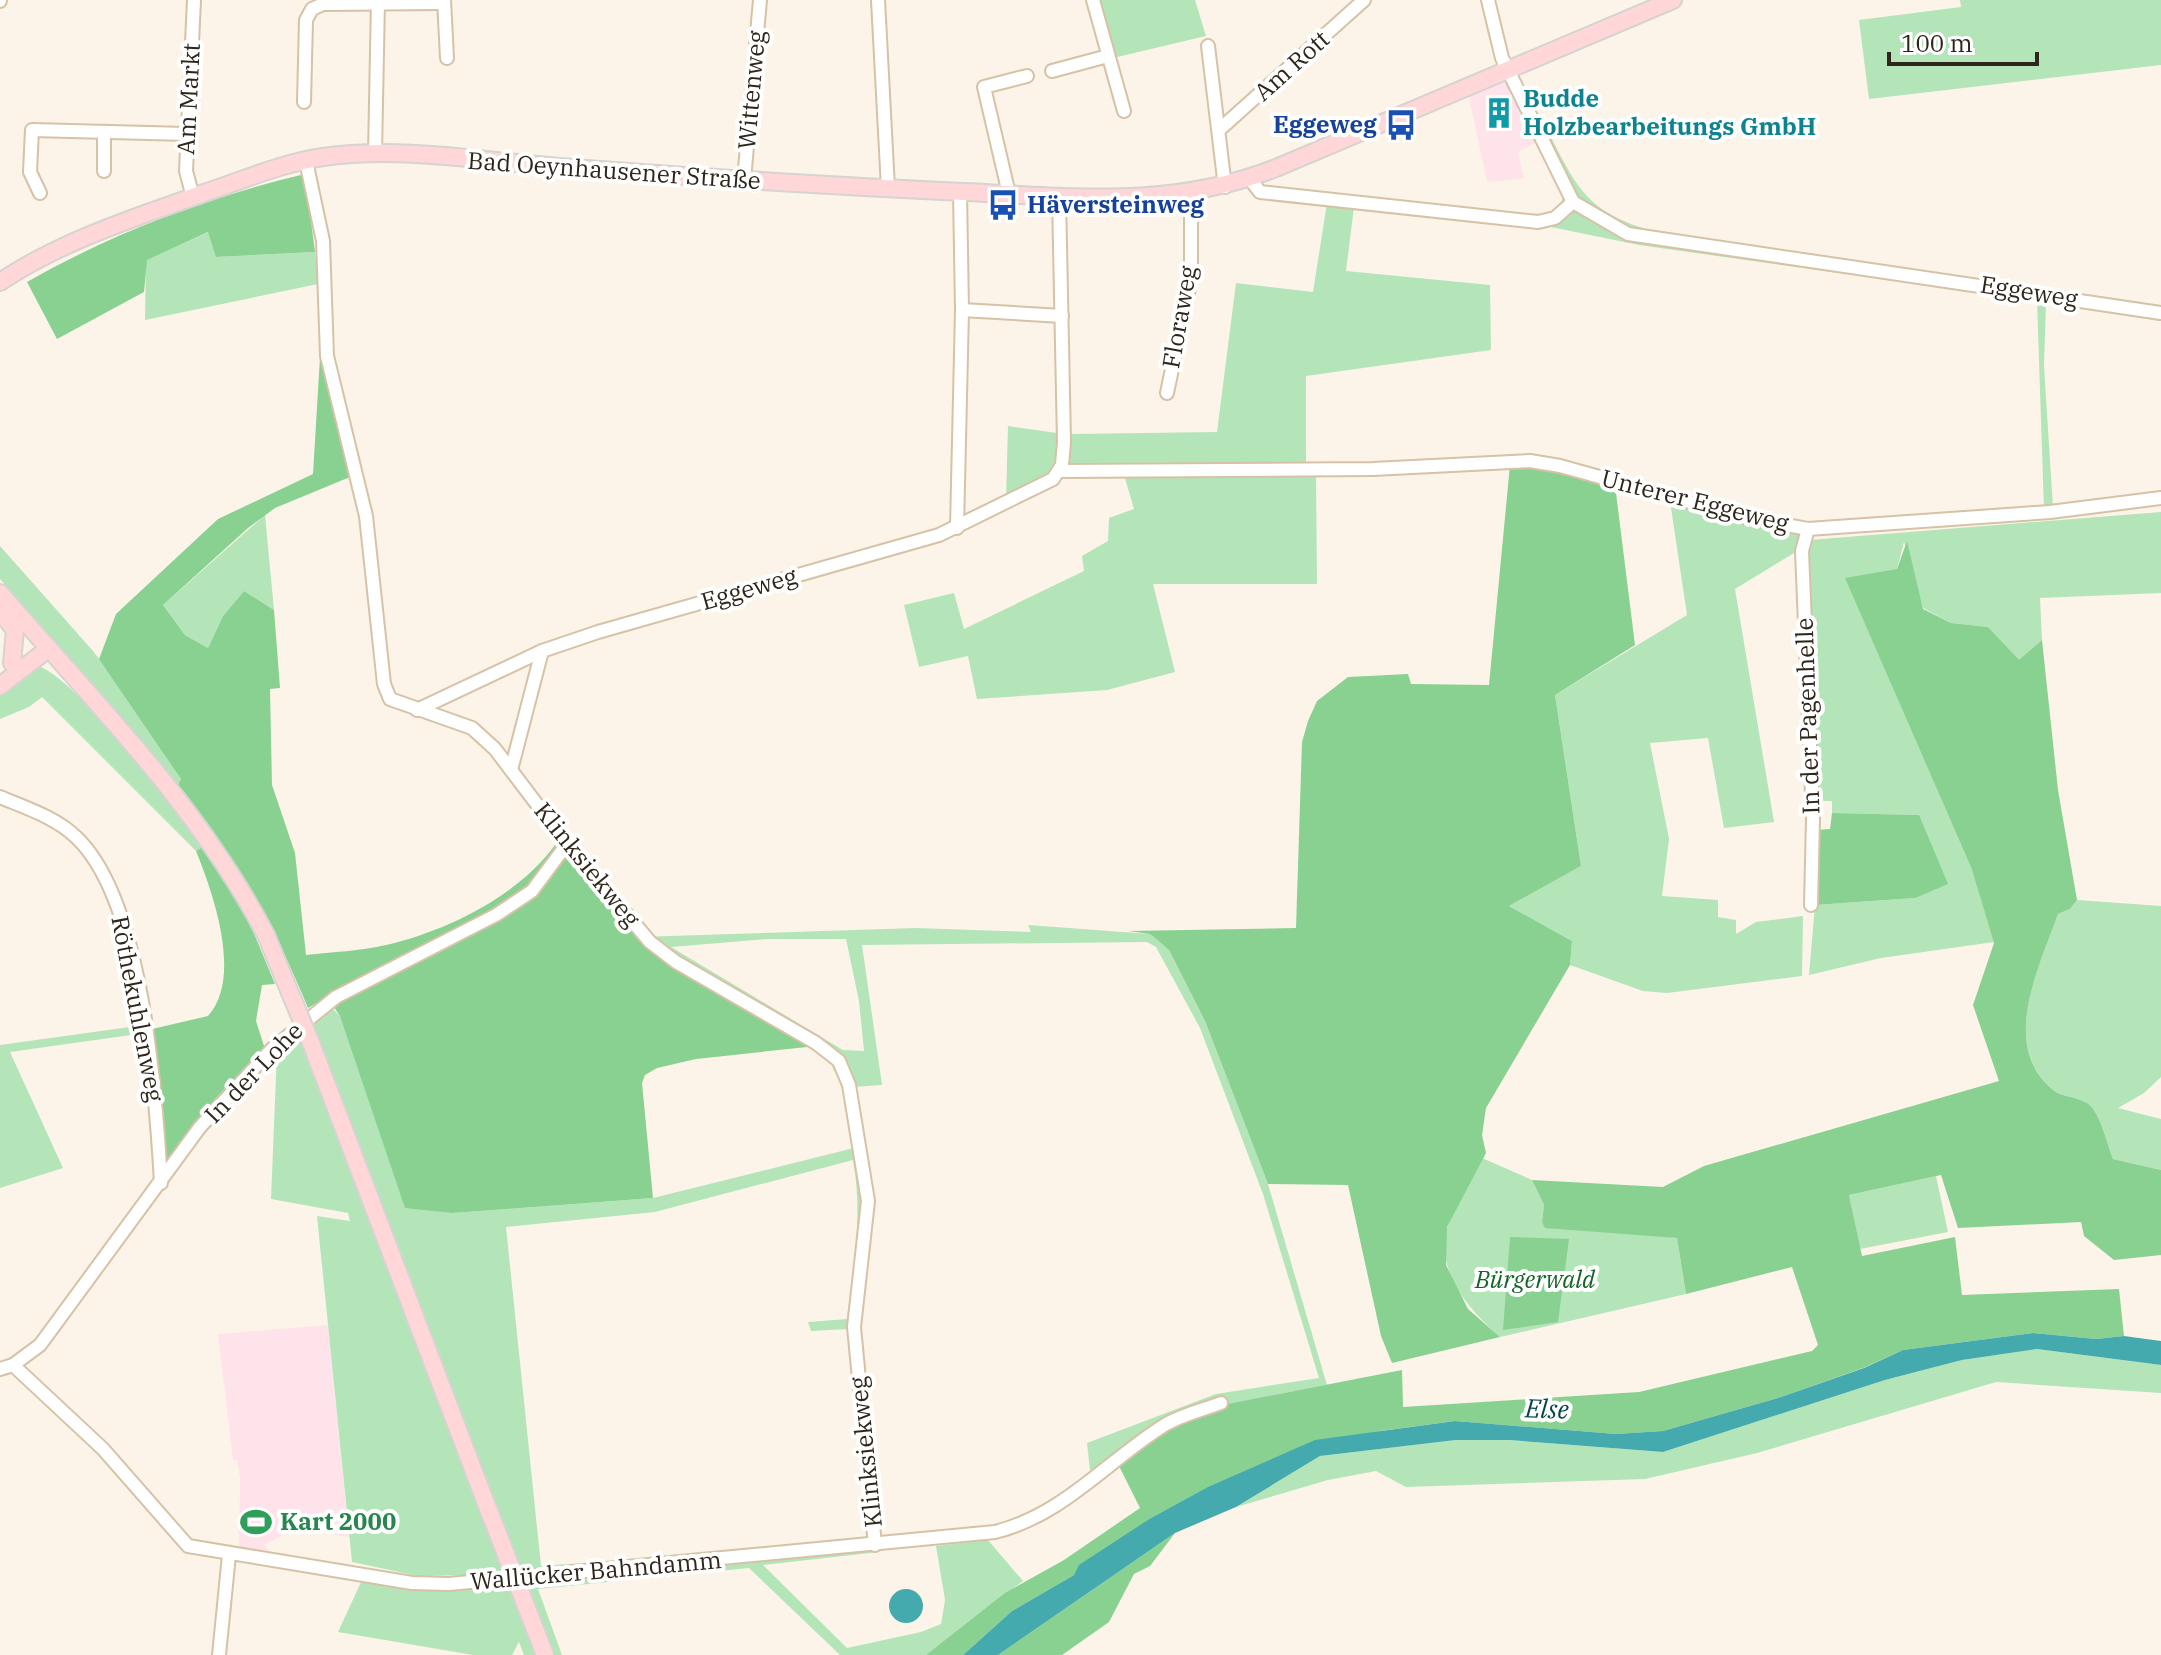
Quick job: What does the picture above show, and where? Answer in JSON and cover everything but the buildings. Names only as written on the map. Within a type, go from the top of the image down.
[{"type":"main road","name":"Bad Oeynhausener Straße","points":[[0,282],[71,244],[193,197],[306,161],[375,154],[960,192],[1123,199],[1191,194],[1249,178],[1673,0]]},
{"type":"main road","points":[[0,593],[185,808],[231,874],[266,935],[311,1043],[545,1655]]},
{"type":"main road","points":[[0,611],[15,630],[6,668]]},
{"type":"main road","points":[[6,668],[44,644]]},
{"type":"main road","points":[[0,686],[44,644]]},
{"type":"street","name":"Am Markt","points":[[193,197],[186,171],[194,0]]},
{"type":"street","name":"Wittenweg","points":[[744,180],[760,0]]},
{"type":"street","points":[[878,0],[888,188]]},
{"type":"street","points":[[1093,0],[1124,111]]},
{"type":"street","name":"Am Rott","points":[[1219,130],[1364,0]]},
{"type":"street","points":[[1249,178],[1260,192],[1538,222],[1555,218],[1573,202],[1502,58],[1488,0]]},
{"type":"street","points":[[304,102],[306,20],[312,9],[323,4],[444,1],[447,12],[447,58]]},
{"type":"street","points":[[375,154],[378,2]]},
{"type":"street","name":"Am Rott","points":[[1208,46],[1225,187]]},
{"type":"street","points":[[1052,71],[1108,56]]},
{"type":"street","points":[[1009,194],[984,87],[1027,76]]},
{"type":"street","points":[[40,193],[30,172],[32,130],[187,134]]},
{"type":"street","points":[[104,132],[104,171]]},
{"type":"street","name":"Klinksiekweg","points":[[306,161],[323,241],[327,356],[366,516],[384,684],[390,699],[472,728],[511,770],[567,844],[650,942],[676,962],[816,1043],[839,1061],[849,1085],[868,1201],[854,1327],[875,1545]]},
{"type":"street","points":[[957,528],[962,310],[960,192]]},
{"type":"street","name":"Floraweg","points":[[1167,393],[1191,278],[1191,194]]},
{"type":"street","points":[[1059,196],[1064,442],[1059,471]]},
{"type":"street","name":"Eggeweg","points":[[1573,202],[1628,234],[2161,313]]},
{"type":"street","points":[[962,310],[1062,316]]},
{"type":"street","name":"Unterer Eggeweg","points":[[1059,471],[1373,469],[1530,461],[1748,518],[1808,529],[2036,513],[2161,498]]},
{"type":"street","name":"Eggeweg","points":[[417,710],[542,651],[957,528],[1050,481],[1059,471]]},
{"type":"street","name":"In der Pagenhelle","points":[[1808,529],[1802,551],[1813,819],[1811,905]]},
{"type":"street","points":[[511,770],[542,651]]},
{"type":"street","name":"Röthekuhlenweg","points":[[0,797],[64,827],[79,840],[107,881],[132,964],[156,1105],[161,1184]]},
{"type":"street","name":"In der Lohe","points":[[0,1369],[13,1365],[40,1345],[228,1095],[311,1014],[336,997],[496,915],[532,891],[567,844]]},
{"type":"street","name":"Wallücker Bahndamm","points":[[13,1365],[103,1449],[180,1541],[188,1546],[412,1583],[449,1584],[995,1532],[1023,1525],[1049,1512],[1165,1425],[1221,1403]]},
{"type":"street","points":[[219,1655],[229,1555]]},
{"type":"shaded area","points":[[1508,79],[1539,141],[1518,152],[1524,179],[1487,182],[1468,93]]},
{"type":"shaded area","name":"Kart 2000","points":[[328,1325],[349,1537],[283,1526],[281,1536],[264,1545],[268,1549],[266,1558],[239,1554],[240,1478],[237,1460],[233,1460],[218,1334]]},
{"type":"green space","points":[[1098,0],[1195,0],[1206,36],[1113,58]]},
{"type":"green space","points":[[1960,0],[2161,0],[2161,65],[1869,99],[1859,20],[1961,7]]},
{"type":"green space","points":[[1546,127],[1568,169],[1589,198],[1618,218],[1663,234],[2161,305],[2161,321],[2046,303],[2044,366],[2053,508],[2161,493],[2161,505],[2049,518],[1803,533],[1799,550],[1735,589],[1774,822],[1724,828],[1708,738],[1650,743],[1669,839],[1662,896],[1718,900],[1718,917],[1736,920],[1736,934],[1756,922],[1803,916],[1802,976],[1667,993],[1643,991],[1570,965],[1572,941],[1509,906],[1581,866],[1555,695],[1687,615],[1670,501],[1531,465],[1316,474],[1317,584],[1153,584],[1175,672],[1107,690],[977,699],[968,656],[919,667],[904,605],[954,593],[964,629],[1084,571],[1082,556],[1108,541],[1109,518],[1134,509],[1124,475],[1063,478],[1070,434],[1217,432],[1236,283],[1313,292],[1327,203],[1354,207],[1346,271],[1490,285],[1491,350],[1306,376],[1306,464],[1371,465],[1513,457],[1752,514],[1804,522],[2044,510],[2037,301],[1639,245],[1541,225],[1562,201],[1563,193],[1535,132]]},
{"type":"green space","points":[[305,174],[315,252],[216,257],[208,232],[147,260],[144,292],[57,339],[27,282],[93,248],[162,218]]},
{"type":"green space","points":[[209,232],[217,257],[315,252],[318,284],[145,320],[146,260]]},
{"type":"green space","points":[[320,357],[350,477],[275,508],[248,528],[163,605],[185,635],[208,648],[223,616],[244,591],[274,610],[280,688],[270,689],[272,785],[295,853],[306,955],[386,945],[457,921],[522,880],[555,845],[579,865],[639,937],[816,1046],[696,1059],[657,1068],[645,1075],[642,1083],[653,1198],[453,1213],[405,1208],[340,1016],[327,997],[308,1008],[251,892],[178,785],[181,779],[99,659],[116,614],[218,519],[313,474]]},
{"type":"green space","points":[[1008,426],[1057,433],[1060,442],[1057,469],[1006,501]]},
{"type":"green space","points":[[1510,465],[1531,465],[1615,485],[1635,645],[1555,695],[1581,866],[1509,906],[1572,941],[1570,965],[1486,1108],[1482,1135],[1486,1153],[1447,1227],[1446,1265],[1468,1309],[1500,1337],[1392,1363],[1381,1336],[1348,1185],[1268,1184],[1205,1021],[1169,950],[1150,934],[1128,931],[1296,928],[1302,742],[1317,701],[1348,677],[1408,674],[1411,684],[1489,685]]},
{"type":"green space","points":[[2161,512],[2161,593],[2040,598],[2042,640],[2019,661],[1988,627],[1951,623],[1923,608],[1904,542],[1897,569],[1971,867],[1994,942],[1881,958],[1809,975],[1815,905],[1915,898],[1919,815],[1832,813],[1832,801],[1816,801],[1805,556],[1809,540]]},
{"type":"green space","points":[[265,515],[274,610],[244,591],[223,616],[208,648],[185,635],[163,605]]},
{"type":"green space","points":[[1907,541],[1923,609],[1951,623],[1988,627],[2019,660],[2042,640],[2058,790],[2077,900],[2070,909],[2058,914],[2034,980],[2028,1004],[2028,1050],[2036,1071],[2052,1089],[2092,1107],[2113,1159],[2161,1170],[2161,1255],[2114,1260],[2084,1236],[2081,1222],[1958,1228],[1941,1175],[1849,1195],[1862,1256],[1955,1237],[1962,1295],[2119,1289],[2124,1336],[2096,1339],[2033,1333],[1903,1350],[1863,1368],[1778,1398],[1663,1431],[1616,1434],[1455,1421],[1380,1431],[1209,1487],[1151,1518],[1074,1575],[1012,1611],[963,1655],[926,1655],[1005,1593],[1064,1560],[1140,1508],[1118,1464],[1169,1427],[1222,1405],[1402,1370],[1403,1407],[1639,1392],[1812,1351],[1818,1345],[1792,1267],[1686,1294],[1677,1238],[1545,1228],[1542,1222],[1544,1205],[1532,1180],[1663,1187],[1704,1166],[1999,1081],[1973,1005],[1994,943],[1971,867],[1845,578],[1897,569]]},
{"type":"green space","points":[[0,546],[93,651],[130,700],[181,779],[178,785],[0,579]]},
{"type":"green space","points":[[41,667],[58,678],[102,721],[204,846],[196,851],[42,697],[29,707],[0,719],[0,691]]},
{"type":"green space","points":[[1832,813],[1919,815],[1948,884],[1915,898],[1815,905],[1816,830],[1830,829]]},
{"type":"green space","points":[[204,846],[245,912],[275,984],[262,985],[256,1021],[265,1049],[198,1119],[165,1168],[162,1105],[148,1030],[208,1016],[218,999],[223,980],[222,935],[196,851]]},
{"type":"green space","points":[[2077,900],[2161,906],[2161,1077],[2144,1093],[2118,1108],[2161,1119],[2161,1170],[2113,1159],[2092,1107],[2052,1089],[2036,1070],[2028,1050],[2026,1027],[2034,980],[2058,914],[2070,909]]},
{"type":"green space","points":[[1028,925],[1150,934],[1169,950],[1205,1021],[1268,1184],[1327,1385],[1222,1405],[1091,1479],[1087,1443],[1216,1394],[1319,1378],[1263,1194],[1200,1028],[1156,947],[1147,942],[862,945],[882,1085],[853,1087],[846,1070],[834,1071],[829,1057],[639,937],[916,928],[1031,932]],"holes":[[[768,939],[846,939],[859,1001],[864,1051],[843,1050],[671,947]]]},
{"type":"green space","points":[[331,1007],[340,1016],[453,1213],[653,1198],[862,1146],[870,1201],[856,1328],[879,1552],[763,1565],[847,1648],[921,1632],[941,1624],[945,1600],[936,1546],[988,1540],[1023,1581],[926,1655],[840,1655],[749,1568],[538,1589],[562,1655],[524,1655],[519,1642],[512,1655],[473,1655],[338,1632],[362,1580],[433,1590],[475,1585],[471,1575],[418,1576],[352,1562],[317,1216],[350,1221],[348,1213],[271,1199],[277,1051]],"holes":[[[853,1160],[856,1240],[847,1319],[808,1322],[811,1331],[848,1329],[870,1531],[860,1543],[541,1566],[506,1227],[655,1212]]]},
{"type":"green space","points":[[137,1026],[138,1034],[10,1052],[63,1168],[0,1188],[0,1045]]},
{"type":"green space","points":[[1482,1158],[1532,1180],[1544,1205],[1542,1222],[1677,1238],[1686,1294],[1500,1337],[1466,1302],[1450,1274],[1446,1258],[1445,1242],[1451,1216]]},
{"type":"green space","points":[[1936,1176],[1948,1232],[1860,1249],[1849,1195]]},
{"type":"green space","name":"Bürgerwald","points":[[1510,1237],[1569,1239],[1558,1322],[1503,1330]]},
{"type":"green space","points":[[2037,1349],[2161,1365],[2161,1393],[1996,1382],[1757,1453],[1645,1479],[1406,1487],[1376,1471],[1328,1480],[1236,1507],[1320,1456],[1456,1440],[1509,1440],[1663,1452],[1885,1380],[1962,1360]]},
{"type":"green space","points":[[1175,1533],[1150,1566],[1134,1574],[1109,1622],[1062,1655],[998,1655]]},
{"type":"water","points":[[2033,1333],[2096,1339],[2124,1336],[2161,1341],[2161,1365],[2037,1349],[1962,1360],[1885,1380],[1663,1452],[1509,1440],[1456,1440],[1320,1456],[1236,1507],[1175,1533],[998,1655],[963,1655],[1012,1611],[1074,1575],[1079,1565],[1151,1518],[1208,1487],[1315,1440],[1455,1421],[1616,1434],[1663,1431],[1778,1398],[1864,1368],[1903,1350]]},
{"type":"water","points":[[906,1589],[918,1594],[923,1606],[918,1618],[906,1623],[894,1618],[889,1606],[894,1594]]},
{"type":"place","name":"Budde Holzbearbeitungs GmbH","points":[[1499,113]]},
{"type":"place","name":"Eggeweg","points":[[1401,125]]},
{"type":"place","name":"Häversteinweg","points":[[1003,205]]},
{"type":"place","name":"Kart 2000","points":[[256,1522]]},
{"type":"water label","name":"Else","points":[[1547,1409]]}]
